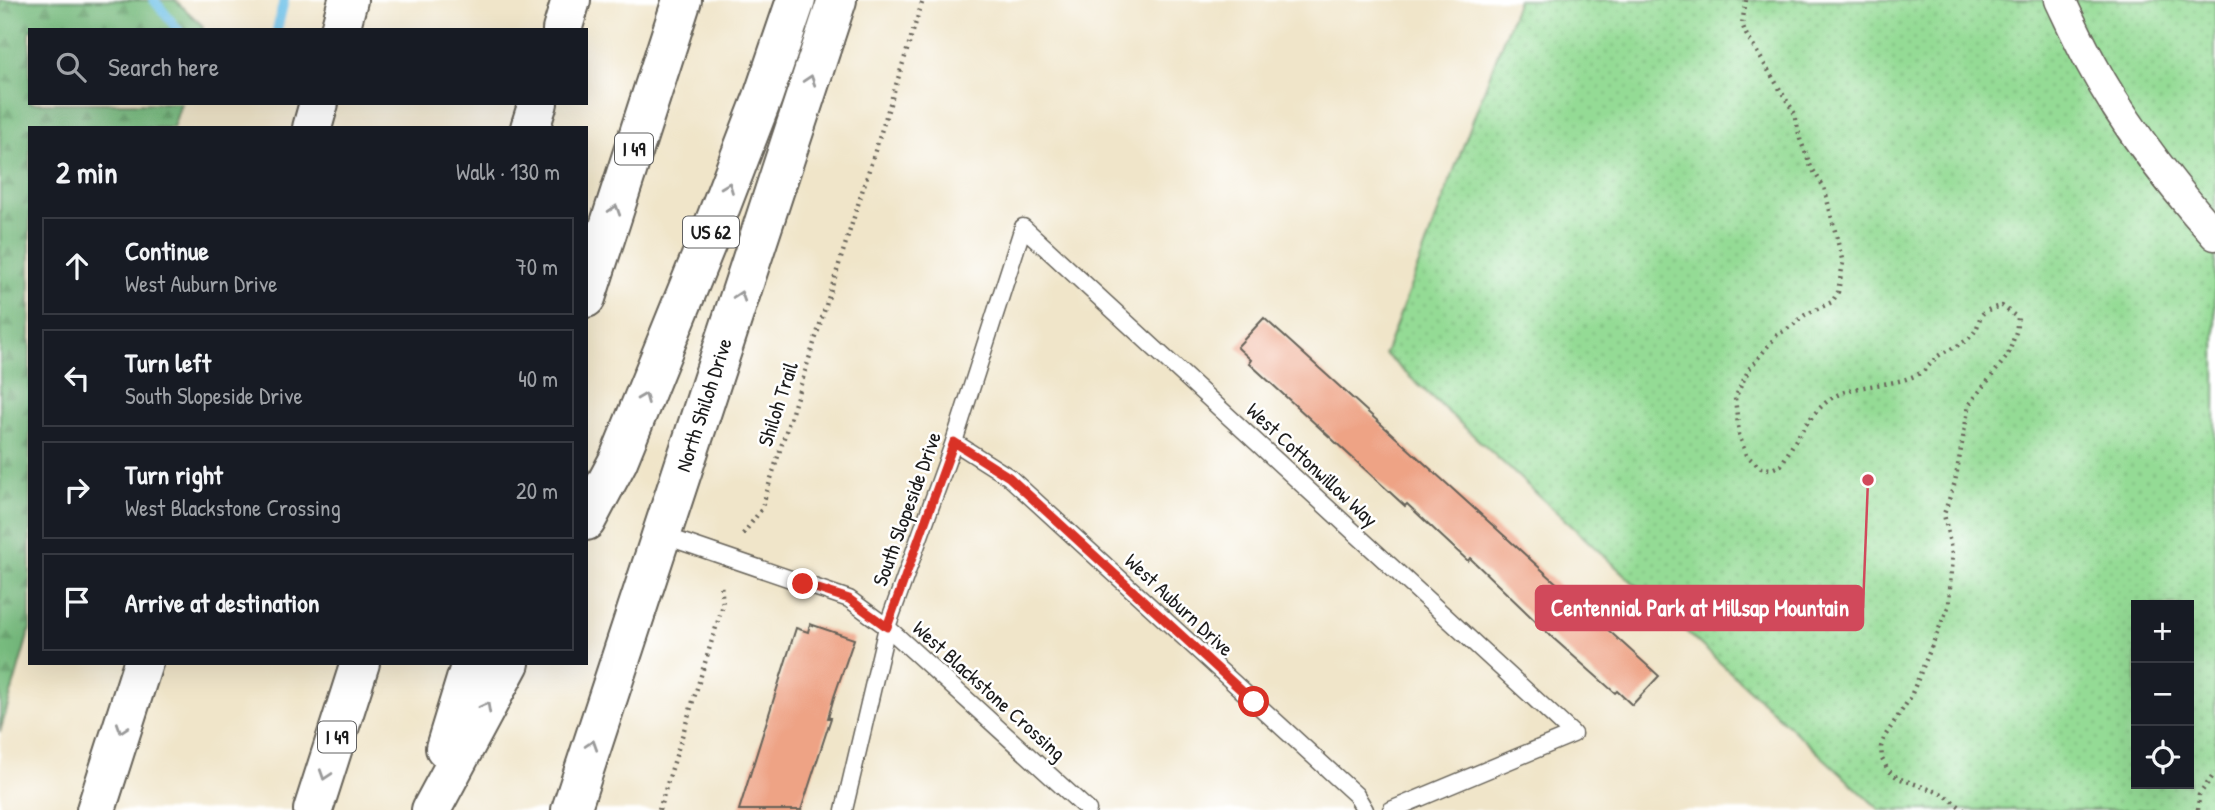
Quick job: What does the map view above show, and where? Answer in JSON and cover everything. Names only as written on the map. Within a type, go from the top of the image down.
[{"type":"main road","points":[[341,28],[348,0]]},
{"type":"main road","points":[[563,28],[571,0]]},
{"type":"main road","name":"I 49","points":[[588,292],[682,0]]},
{"type":"main road","name":"US 62","points":[[588,517],[618,461],[699,262],[763,97],[796,0]]},
{"type":"main road","name":"North Shiloh Drive","points":[[571,810],[837,0]]},
{"type":"main road","points":[[313,126],[318,105]]},
{"type":"main road","points":[[531,126],[537,105]]},
{"type":"main road","points":[[96,810],[142,665]]},
{"type":"main road","name":"I 49","points":[[313,810],[359,665]]},
{"type":"main road","points":[[425,810],[470,665]]},
{"type":"main road","points":[[431,810],[509,665]]},
{"type":"street","points":[[2060,0],[2091,64],[2121,113],[2153,158],[2215,235]]},
{"type":"lane","name":"South Slopeside Drive","points":[[844,810],[887,627],[954,442],[1023,227]]},
{"type":"lane","name":"West Cottonwillow Way","points":[[1023,227],[1573,734],[1391,810]]},
{"type":"lane","name":"West Auburn Drive","points":[[954,442],[1009,477],[1356,795],[1365,810]]},
{"type":"lane","name":"West Blackstone Crossing","points":[[662,535],[849,599],[887,627],[1088,810]]},
{"type":"path","name":"Shiloh Trail","points":[[659,810],[723,605],[720,584],[734,561],[744,531],[761,510],[923,0]]},
{"type":"path","points":[[1746,0],[1742,24],[1795,114],[1800,139],[1824,187],[1843,263],[1838,292],[1832,302],[1805,315],[1777,335],[1749,369],[1735,398],[1739,434],[1746,454],[1762,468],[1772,470],[1781,465],[1812,413],[1832,398],[1855,389],[1901,380],[1923,371],[1936,357],[1971,337],[1982,313],[1990,309],[2002,306],[2018,318],[2008,355],[1969,405],[1955,482],[1944,514],[1952,554],[1949,605],[1910,698],[1885,736],[1881,747],[1882,759],[1888,770],[1898,778],[1943,793],[1964,810]]},
{"type":"path","points":[[2198,810],[2199,795],[2215,773]]},
{"type":"green space","points":[[0,0],[175,0],[202,28],[28,28],[28,105],[180,105],[174,126],[28,126],[28,636],[0,732]]},
{"type":"green space","points":[[1518,0],[2215,0],[2215,810],[1880,810],[1385,354]]},
{"type":"building","points":[[1264,318],[1659,676],[1632,705],[1553,638],[1470,558],[1468,561],[1407,504],[1405,506],[1249,363],[1251,360],[1237,347]]},
{"type":"building","points":[[810,624],[854,639],[801,810],[739,810],[796,628],[808,632]]},
{"type":"waterway","points":[[154,0],[176,28]]},
{"type":"waterway","points":[[277,28],[284,0]]},
{"type":"place","name":"Centennial Park at Millsap Mountain","points":[[1868,480]]},
{"type":"route","points":[[803,584],[849,599],[887,627],[954,442],[1009,477],[1254,702]]}]
